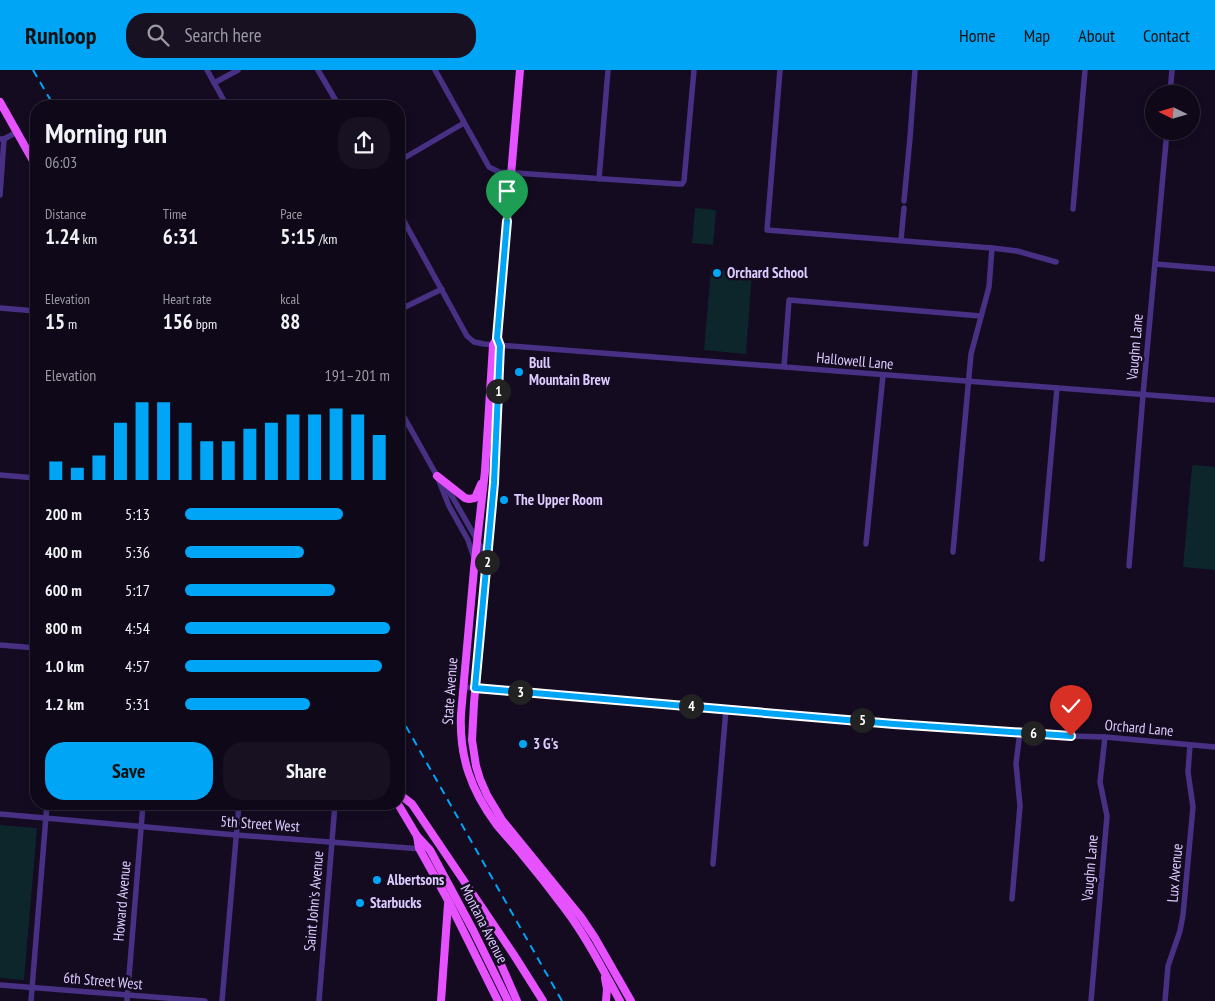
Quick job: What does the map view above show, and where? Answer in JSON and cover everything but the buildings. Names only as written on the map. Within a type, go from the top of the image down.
[{"type":"main road","name":"State Avenue","points":[[520,70],[497,343],[474,564],[461,726],[462,746],[468,774],[476,792],[497,826],[566,910],[582,934],[620,1001]]},
{"type":"main road","points":[[0,102],[30,155]]},
{"type":"main road","name":"State Avenue","points":[[497,343],[494,483],[480,628],[472,740],[476,766],[487,795],[502,820],[581,917],[631,1001]]},
{"type":"main road","points":[[437,476],[462,496],[472,499],[477,494],[485,470]]},
{"type":"main road","points":[[405,799],[412,804],[543,1001]]},
{"type":"main road","name":"Montana Avenue","points":[[402,810],[417,836],[430,850],[508,1001]]},
{"type":"main road","name":"Montana Avenue","points":[[417,836],[418,848],[449,902],[498,1001]]},
{"type":"main road","points":[[468,888],[517,1001]]},
{"type":"main road","points":[[441,1001],[449,902]]},
{"type":"main road","points":[[602,969],[607,989],[606,1001]]},
{"type":"street","points":[[206,70],[224,100]]},
{"type":"street","points":[[214,83],[238,70]]},
{"type":"street","points":[[318,70],[336,100]]},
{"type":"street","points":[[435,70],[489,167],[498,172],[679,184],[682,184],[684,181],[694,70]]},
{"type":"street","points":[[599,179],[608,70]]},
{"type":"street","points":[[780,70],[767,230],[992,248],[1017,251],[1056,262]]},
{"type":"street","points":[[901,240],[915,70]]},
{"type":"street","points":[[1073,209],[1085,70]]},
{"type":"street","points":[[1171,85],[1172,70]]},
{"type":"street","points":[[405,157],[464,123]]},
{"type":"street","points":[[0,195],[2,139],[17,132]]},
{"type":"street","name":"Vaughn Lane","points":[[1129,566],[1166,140]]},
{"type":"street","name":"Hallowell Lane","points":[[405,223],[468,336],[474,342],[883,376],[1215,400]]},
{"type":"street","points":[[954,552],[971,354],[989,287],[992,248]]},
{"type":"street","points":[[1155,264],[1215,269]]},
{"type":"street","points":[[405,307],[442,289]]},
{"type":"street","points":[[784,368],[789,300],[981,316]]},
{"type":"street","points":[[0,308],[30,310]]},
{"type":"street","points":[[866,544],[883,376]]},
{"type":"street","points":[[1042,559],[1057,388]]},
{"type":"street","points":[[405,419],[437,476],[453,498],[481,547],[483,559],[480,628]]},
{"type":"street","points":[[0,475],[30,478]]},
{"type":"street","points":[[437,476],[448,506],[470,544],[474,556],[474,564]]},
{"type":"street","points":[[0,645],[30,648]]},
{"type":"street","name":"Orchard Lane","points":[[464,687],[894,724],[1105,737],[1215,747]]},
{"type":"street","points":[[713,864],[726,709]]},
{"type":"street","points":[[1012,899],[1020,806],[1016,763],[1020,732]]},
{"type":"street","name":"Vaughn Lane","points":[[1091,1001],[1107,816],[1100,782],[1105,737]]},
{"type":"street","name":"Lux Avenue","points":[[1165,1001],[1168,966],[1180,931],[1183,915],[1193,807],[1188,772],[1190,745]]},
{"type":"street","points":[[31,1001],[47,810]]},
{"type":"street","name":"Howard Avenue","points":[[127,998],[142,810]]},
{"type":"street","points":[[222,1001],[238,810]]},
{"type":"street","name":"Saint John's Avenue","points":[[319,1001],[335,810]]},
{"type":"street","name":"5th Street West","points":[[0,814],[430,850]]},
{"type":"street","name":"6th Street West","points":[[0,985],[127,998],[204,1001]]},
{"type":"green space","points":[[695,208],[716,210],[713,245],[692,243]]},
{"type":"green space","points":[[711,269],[752,273],[746,354],[704,350]]},
{"type":"green space","points":[[1194,465],[1215,467],[1215,570],[1183,567],[1192,467]]},
{"type":"green space","points":[[0,825],[37,828],[24,980],[0,978]]},
{"type":"railway","points":[[33,70],[50,100]]},
{"type":"railway","points":[[405,725],[562,1001]]},
{"type":"place","name":"Orchard School","points":[[717,273]]},
{"type":"place","name":"Bull Mountain Brew","points":[[519,372]]},
{"type":"place","name":"The Upper Room","points":[[504,500]]},
{"type":"place","name":"3 G's","points":[[523,744]]},
{"type":"place","name":"Albertsons","points":[[377,880]]},
{"type":"place","name":"Starbucks","points":[[360,903]]},
{"type":"route","points":[[507,221],[497,338],[500,346],[494,483],[475,688],[894,724],[1071,736]]}]
